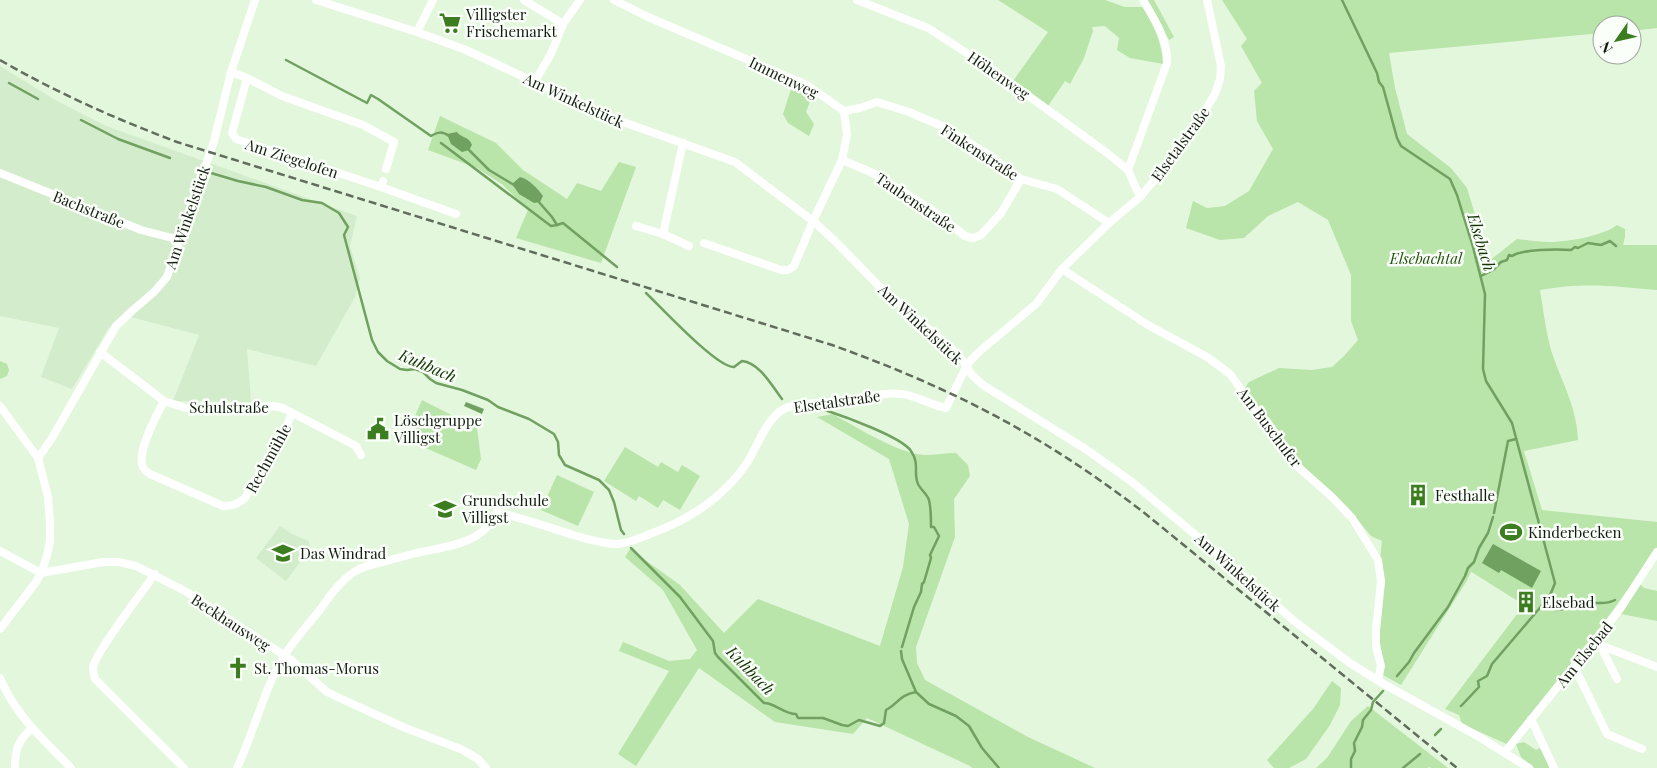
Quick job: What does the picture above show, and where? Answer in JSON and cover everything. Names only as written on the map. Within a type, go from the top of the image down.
[{"type":"street","name":"Am Winkelstück","points":[[38,458],[52,438],[116,326],[162,283],[169,271],[214,141],[231,72],[255,0]]},
{"type":"street","name":"Am Winkelstück","points":[[316,0],[466,50],[618,121],[735,162],[813,221],[878,285],[951,348],[982,385],[1088,450],[1132,482],[1165,508],[1294,621],[1320,641],[1378,680],[1530,768]]},
{"type":"street","points":[[416,32],[433,0]]},
{"type":"street","points":[[524,0],[563,24]]},
{"type":"street","points":[[535,81],[551,54],[563,24],[580,0]]},
{"type":"street","name":"Immenweg","points":[[614,0],[648,17],[807,85],[844,111]]},
{"type":"street","name":"Höhenweg","points":[[857,0],[928,28],[993,70],[1128,170]]},
{"type":"street","name":"Elsetalstraße","points":[[1140,197],[1128,170],[1165,73],[1167,63],[1166,46],[1162,34],[1144,0]]},
{"type":"street","name":"Elsetalstraße","points":[[284,656],[341,584],[356,570],[415,553],[453,546],[467,541],[482,532],[497,512],[598,542],[618,544],[631,542],[673,525],[697,513],[708,504],[740,473],[768,426],[785,408],[802,404],[838,402],[890,394],[909,395],[946,407],[966,367],[980,351],[1036,304],[1062,269],[1140,197],[1173,158],[1196,126],[1215,94],[1220,79],[1221,66],[1207,0]]},
{"type":"street","points":[[231,72],[282,96],[363,126],[394,142],[386,169]]},
{"type":"street","name":"Am Ziegelofen","points":[[247,78],[232,133],[236,139],[382,184],[456,214]]},
{"type":"street","name":"Finkenstraße","points":[[844,111],[877,102],[909,112],[944,127],[992,157],[1021,179],[1057,188],[1109,224]]},
{"type":"street","points":[[704,244],[782,270],[788,270],[794,266],[842,160],[847,134],[844,111]]},
{"type":"street","points":[[663,234],[683,143]]},
{"type":"street","name":"Taubenstraße","points":[[842,160],[873,173],[932,210],[965,236],[973,238],[981,235],[1000,213],[1021,179]]},
{"type":"street","name":"Bachstraße","points":[[0,173],[141,230],[180,240]]},
{"type":"street","points":[[636,226],[663,234],[689,246]]},
{"type":"street","name":"Am Buschufer","points":[[1062,269],[1148,325],[1207,357],[1230,374],[1297,466],[1332,497],[1352,518],[1378,560],[1381,582],[1376,631],[1376,646],[1381,666],[1378,680]]},
{"type":"street","name":"Schulstraße","points":[[100,352],[164,400],[186,408],[202,409],[273,406],[292,412],[356,446],[361,455]]},
{"type":"street","name":"Rechmühle","points":[[164,400],[145,444],[142,462],[144,469],[150,474],[223,506],[238,504],[245,498],[292,412]]},
{"type":"street","points":[[0,406],[38,458],[48,498],[50,523],[50,541],[41,573],[0,628]]},
{"type":"street","points":[[0,551],[41,573]]},
{"type":"street","name":"Am Elsebad","points":[[1505,752],[1574,666],[1598,643],[1656,556]]},
{"type":"street","name":"Beckhausweg","points":[[41,573],[103,562],[119,562],[136,566],[155,574],[185,591],[290,659],[318,684],[334,695],[403,727],[463,750],[478,759],[486,768]]},
{"type":"street","points":[[155,574],[107,642],[95,662],[93,674],[184,768]]},
{"type":"street","points":[[1598,643],[1657,667]]},
{"type":"street","points":[[1598,643],[1617,678]]},
{"type":"street","points":[[237,768],[284,656]]},
{"type":"street","points":[[1574,666],[1607,734],[1642,749]]},
{"type":"street","points":[[0,678],[13,704],[32,728],[71,768]]},
{"type":"street","points":[[1531,719],[1554,768]]},
{"type":"street","points":[[15,768],[15,758],[19,742],[32,728]]},
{"type":"shaded area","points":[[0,66],[57,101],[106,126],[357,216],[350,246],[360,278],[355,297],[316,366],[247,349],[251,402],[173,401],[199,335],[123,315],[108,329],[72,389],[41,377],[59,328],[0,316]]},
{"type":"shaded area","points":[[457,132],[471,142],[472,145],[469,150],[462,152],[451,144],[447,134]]},
{"type":"shaded area","points":[[520,177],[530,182],[541,193],[543,196],[540,202],[534,203],[519,194],[512,184]]},
{"type":"shaded area","points":[[466,402],[484,409],[482,414],[464,406]]},
{"type":"shaded area","name":"Kinderbecken","points":[[1505,525],[1521,531],[1518,539],[1511,536],[1508,537],[1502,533]]},
{"type":"shaded area","name":"Das Windrad","points":[[280,526],[292,534],[309,541],[310,549],[286,581],[256,558]]},
{"type":"shaded area","points":[[1493,544],[1541,571],[1532,588],[1501,570],[1499,573],[1482,563]]},
{"type":"green space","points":[[998,0],[1105,0],[1125,7],[1143,7],[1157,34],[1163,64],[1130,58],[1117,50],[1119,38],[1105,26],[1092,27],[1093,31],[1084,58],[1070,84],[1065,81],[1048,106],[1013,81],[1048,32]]},
{"type":"green space","points":[[1147,0],[1154,0],[1174,37],[1169,40]]},
{"type":"green space","name":"Elsebachtal","points":[[1222,0],[1657,0],[1657,28],[1642,30],[1642,15],[1592,15],[1592,34],[1389,53],[1395,88],[1407,134],[1451,168],[1467,188],[1489,261],[1517,239],[1545,242],[1565,241],[1585,238],[1617,225],[1625,229],[1623,245],[1657,245],[1657,290],[1584,285],[1540,290],[1549,342],[1573,408],[1578,440],[1524,451],[1542,510],[1657,522],[1657,549],[1574,664],[1509,745],[1462,724],[1459,715],[1445,709],[1524,605],[1470,571],[1466,582],[1401,685],[1383,675],[1378,630],[1385,582],[1380,560],[1382,541],[1371,536],[1349,509],[1301,464],[1269,417],[1265,417],[1245,388],[1249,382],[1279,368],[1312,370],[1332,367],[1358,340],[1351,321],[1351,275],[1328,220],[1298,202],[1268,216],[1244,238],[1220,240],[1186,228],[1193,201],[1207,208],[1225,206],[1249,191],[1273,149],[1257,121],[1254,91],[1262,83],[1241,46],[1247,39]]},
{"type":"green space","points":[[792,86],[811,99],[806,112],[814,124],[809,136],[788,123],[783,114]]},
{"type":"green space","points":[[440,116],[496,143],[523,170],[567,199],[577,183],[601,191],[619,162],[636,167],[601,263],[516,238],[528,210],[503,185],[477,168],[428,150]]},
{"type":"green space","points":[[0,361],[7,364],[9,370],[7,376],[0,379]]},
{"type":"green space","points":[[422,400],[477,428],[481,459],[476,470],[405,439]]},
{"type":"green space","points":[[833,414],[878,439],[903,450],[925,455],[956,453],[968,465],[970,476],[954,499],[955,537],[916,647],[917,663],[925,680],[1028,737],[1095,768],[972,768],[867,718],[853,734],[775,722],[699,668],[636,766],[618,754],[669,671],[619,651],[623,642],[669,661],[690,659],[697,650],[663,590],[625,557],[630,549],[680,585],[724,633],[758,599],[880,646],[903,567],[909,524],[889,459],[817,417]]},
{"type":"green space","points":[[625,447],[658,467],[661,462],[678,472],[682,465],[700,476],[680,510],[663,500],[658,508],[639,496],[636,501],[604,481]]},
{"type":"green space","points":[[557,475],[594,492],[578,526],[541,510]]},
{"type":"green space","points":[[1640,584],[1644,588],[1657,591],[1657,621],[1621,614]]},
{"type":"green space","points":[[1332,681],[1341,688],[1340,705],[1330,725],[1306,759],[1289,768],[1274,768],[1267,760],[1313,709]]},
{"type":"green space","points":[[1368,706],[1448,768],[1316,768],[1327,758],[1351,721]]},
{"type":"green space","points":[[1524,742],[1536,750],[1540,748],[1550,768],[1534,768],[1521,757],[1516,744]]},
{"type":"waterway","name":"Elsebach","points":[[1342,0],[1383,87],[1401,146],[1450,179],[1457,195],[1485,294],[1483,369],[1486,381],[1512,423],[1555,583],[1544,603],[1492,664],[1487,676],[1478,681],[1479,687],[1461,706]]},
{"type":"waterway","points":[[286,60],[367,103],[371,95],[431,136],[440,133],[449,136]]},
{"type":"waterway","name":"Kuhbach","points":[[9,83],[38,99]]},
{"type":"waterway","name":"Kuhbach","points":[[81,120],[118,139],[170,158]]},
{"type":"waterway","points":[[441,143],[551,226],[557,225]]},
{"type":"waterway","points":[[468,149],[489,170],[514,185]]},
{"type":"waterway","name":"Kuhbach","points":[[211,173],[266,187],[302,200],[322,203],[339,213],[348,227],[344,235],[372,340],[378,352],[387,361],[400,369],[415,369],[423,372],[436,383],[488,400],[498,407],[529,419],[554,434],[558,442],[559,455],[565,465],[599,480],[609,490],[621,530],[624,534]]},
{"type":"waterway","points":[[538,201],[557,225],[563,223],[617,267]]},
{"type":"waterway","points":[[1481,276],[1507,260],[1509,255],[1540,250],[1571,250],[1588,243],[1601,245],[1610,241],[1616,246]]},
{"type":"waterway","points":[[646,293],[689,336],[715,358],[726,365],[734,367],[742,361],[760,370],[782,399]]},
{"type":"waterway","points":[[825,410],[885,433],[905,445],[914,456],[918,484],[929,500],[931,527],[934,527],[939,536],[930,555],[931,558],[921,592],[914,607],[902,647]]},
{"type":"waterway","name":"Elsebach","points":[[1494,513],[1508,441],[1516,439]]},
{"type":"waterway","name":"Elsebach","points":[[1397,676],[1448,607],[1468,568],[1474,562],[1479,548],[1488,533],[1493,517]]},
{"type":"waterway","name":"Kuhbach","points":[[631,548],[680,597],[713,641],[715,653],[718,657],[764,703],[796,714],[798,718],[823,718],[848,726],[859,720],[880,726],[884,723],[886,710],[902,697],[916,692],[929,704],[956,716],[969,726],[982,748],[999,768]]},
{"type":"waterway","points":[[1544,603],[1556,610],[1563,609],[1568,599],[1598,603],[1615,600]]},
{"type":"waterway","points":[[901,651],[902,659],[916,692]]},
{"type":"waterway","name":"Elsebach","points":[[1351,768],[1351,759],[1355,751],[1354,743],[1362,727],[1363,720],[1371,710],[1373,702],[1383,691]]},
{"type":"waterway","points":[[1435,735],[1441,729]]},
{"type":"waterway","points":[[1403,768],[1420,754]]},
{"type":"railway","points":[[0,60],[43,84],[87,105],[177,142],[832,345],[882,364],[955,396],[1041,442],[1085,470],[1142,511],[1457,768]]},
{"type":"place","name":"Villigster Frischemarkt","points":[[450,23]]},
{"type":"place","name":"Löschgruppe Villigst","points":[[378,429]]},
{"type":"place","name":"Festhalle","points":[[1418,495]]},
{"type":"place","name":"Grundschule Villigst","points":[[445,509]]},
{"type":"place","name":"Kinderbecken","points":[[1511,532]]},
{"type":"place","name":"Das Windrad","points":[[283,553]]},
{"type":"place","name":"Elsebad","points":[[1526,602]]},
{"type":"place","name":"St. Thomas-Morus","points":[[238,668]]}]
